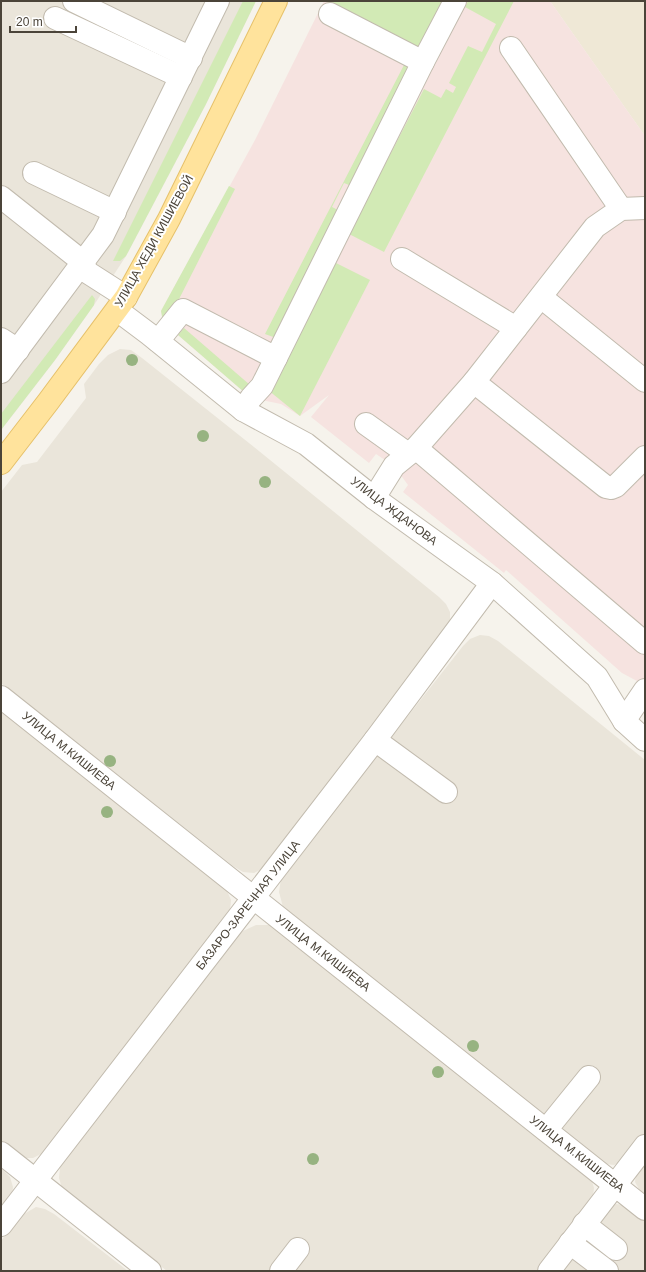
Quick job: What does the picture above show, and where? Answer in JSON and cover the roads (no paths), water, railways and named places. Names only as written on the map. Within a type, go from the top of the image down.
[{"type":"main road","name":"УЛИЦА ХЕДИ КИШИЕВОЙ","points":[[1,463],[121,304],[169,219],[276,1]]},
{"type":"street","points":[[74,1],[190,58]]},
{"type":"street","points":[[1,372],[10,345],[83,262],[103,235],[218,1]]},
{"type":"street","points":[[243,410],[262,386],[423,62],[455,1]]},
{"type":"street","points":[[330,14],[423,62]]},
{"type":"street","points":[[55,18],[181,77]]},
{"type":"street","points":[[512,48],[621,209]]},
{"type":"street","points":[[34,173],[115,212]]},
{"type":"street","name":"УЛИЦА ЖДАНОВА","points":[[1,196],[83,262],[87,272],[158,342],[243,410],[306,444],[374,498],[492,583],[597,676],[624,721],[645,740]]},
{"type":"street","points":[[374,498],[394,466],[412,451],[474,382],[595,227],[621,209],[645,208]]},
{"type":"street","points":[[402,259],[516,328]]},
{"type":"street","points":[[541,297],[645,381]]},
{"type":"street","points":[[158,342],[183,310],[276,358]]},
{"type":"street","points":[[474,382],[606,487],[611,488],[616,486],[645,457]]},
{"type":"street","points":[[366,424],[412,451],[645,642]]},
{"type":"street","name":"БАЗАРО-ЗАРЕЧНАЯ УЛИЦА","points":[[1,1225],[375,740],[492,583]]},
{"type":"street","points":[[624,721],[645,690]]},
{"type":"street","name":"УЛИЦА М.КИШИЕВА","points":[[1,697],[645,1209]]},
{"type":"street","points":[[375,740],[446,792]]},
{"type":"street","points":[[546,1130],[589,1077]]},
{"type":"street","points":[[549,1271],[645,1146]]},
{"type":"street","points":[[1,1153],[35,1181],[127,1264],[150,1271]]},
{"type":"street","points":[[584,1224],[616,1249]]},
{"type":"street","points":[[570,1243],[607,1271]]},
{"type":"street","points":[[281,1271],[298,1249]]}]
